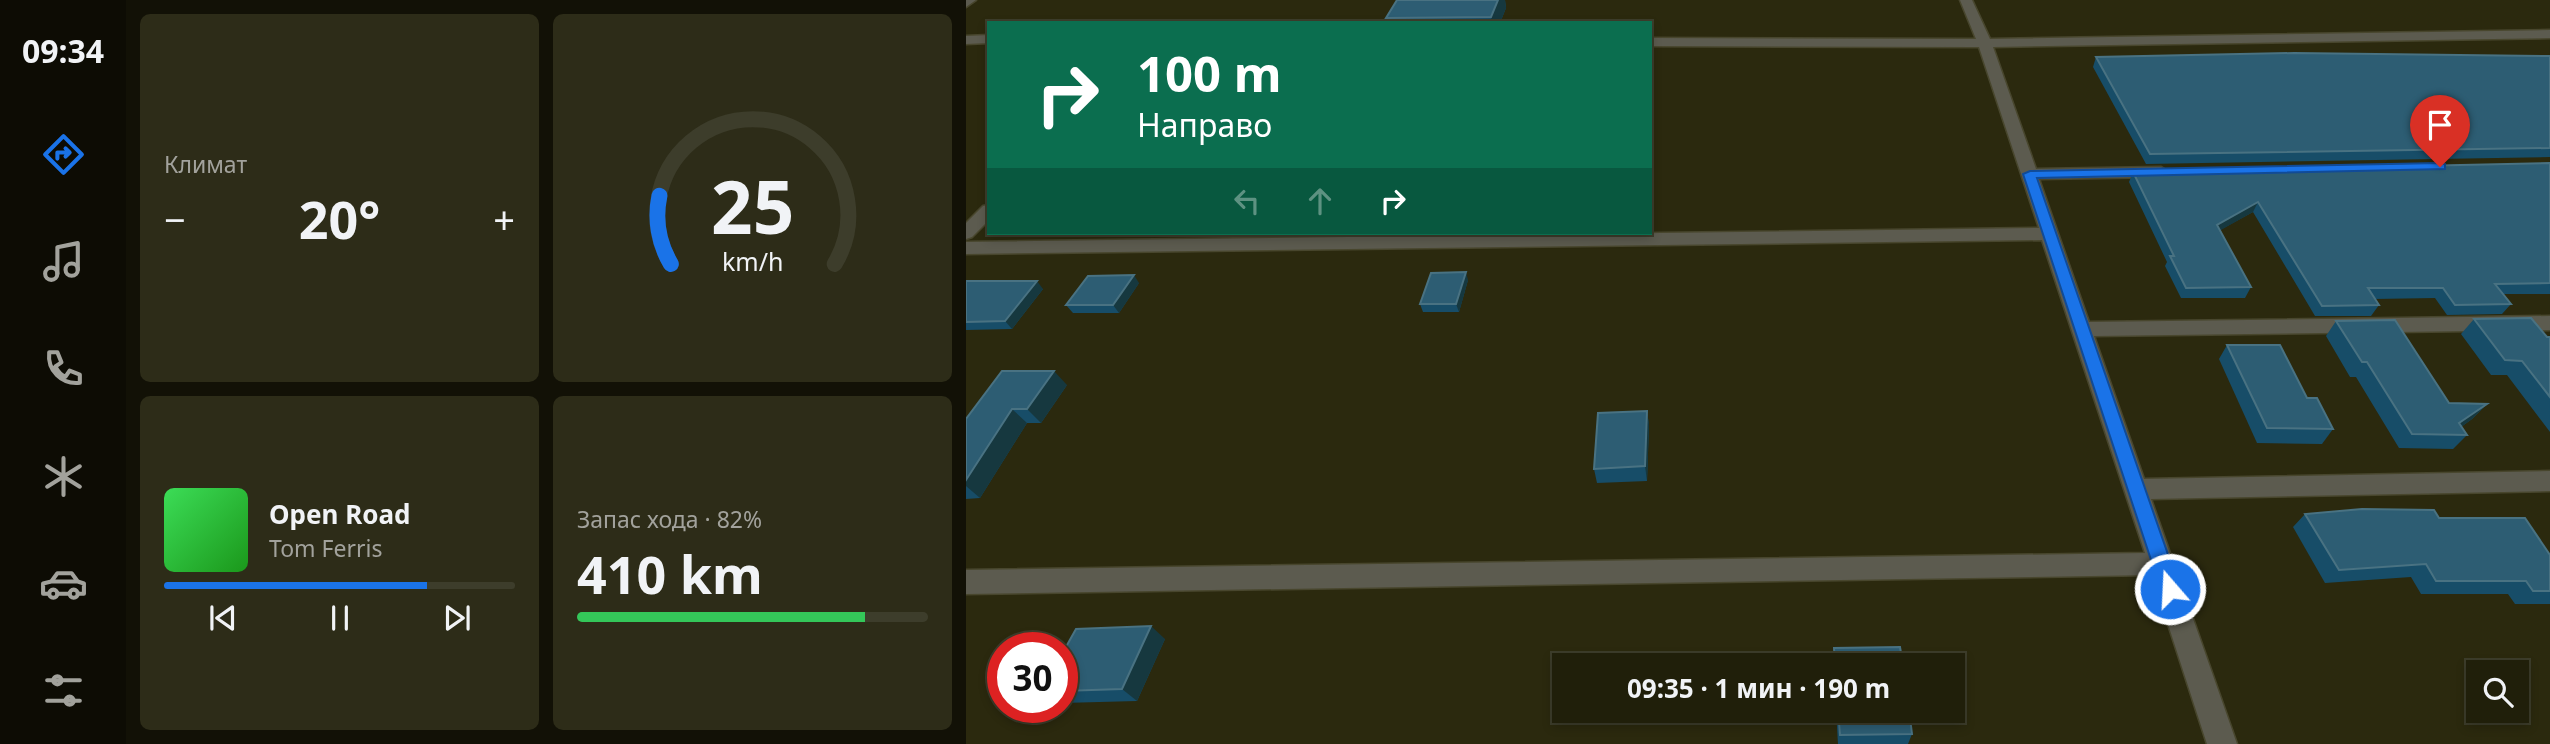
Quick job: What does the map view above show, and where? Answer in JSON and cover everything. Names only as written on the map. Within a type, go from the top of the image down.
[{"type":"street","points":[[966,3],[971,0]]},
{"type":"street","points":[[1966,0],[1985,43],[2222,744]]},
{"type":"street","points":[[1652,42],[1985,43],[2550,34]]},
{"type":"street","points":[[966,40],[987,39]]},
{"type":"street","points":[[2030,174],[2180,172]]},
{"type":"street","points":[[966,233],[987,212]]},
{"type":"street","points":[[966,248],[2050,234]]},
{"type":"street","points":[[2082,329],[2550,323]]},
{"type":"street","points":[[2136,489],[2550,481]]},
{"type":"street","points":[[966,582],[2162,564]]},
{"type":"building","points":[[1397,0],[1498,0],[1491,17],[1386,18]]},
{"type":"building","points":[[2294,53],[2550,56],[2550,148],[2150,154],[2096,57]]},
{"type":"building","points":[[2550,163],[2550,283],[2495,284],[2511,304],[2455,305],[2443,288],[2368,288],[2379,305],[2322,306],[2258,202],[2217,225],[2251,287],[2186,288],[2170,256],[2174,256],[2133,172]]},
{"type":"building","points":[[1466,272],[1456,304],[1420,304],[1431,273]]},
{"type":"building","points":[[1134,275],[1113,305],[1066,305],[1088,276]]},
{"type":"building","points":[[966,281],[1037,281],[1005,321],[966,322]]},
{"type":"building","points":[[2531,318],[2547,337],[2550,337],[2550,397],[2522,361],[2505,360],[2474,319]]},
{"type":"building","points":[[2395,320],[2449,403],[2487,404],[2459,423],[2467,435],[2412,434],[2367,362],[2362,362],[2336,321]]},
{"type":"building","points":[[2227,345],[2280,345],[2307,398],[2317,398],[2333,429],[2267,428]]},
{"type":"building","points":[[1002,371],[1054,371],[1027,409],[1012,409],[966,480],[966,419]]},
{"type":"building","points":[[1647,411],[1645,466],[1594,469],[1598,413]]},
{"type":"building","points":[[2362,509],[2434,510],[2439,518],[2525,518],[2550,555],[2550,591],[2533,591],[2526,581],[2436,581],[2426,564],[2339,570],[2305,514]]},
{"type":"building","points":[[1151,626],[1122,689],[1078,690],[1076,629]]},
{"type":"building","points":[[1900,647],[1901,653],[1834,653],[1834,648]]},
{"type":"building","points":[[1839,723],[1911,723],[1912,734],[1840,735]]},
{"type":"route","points":[[2170,589],[2030,174],[2440,167]]}]
